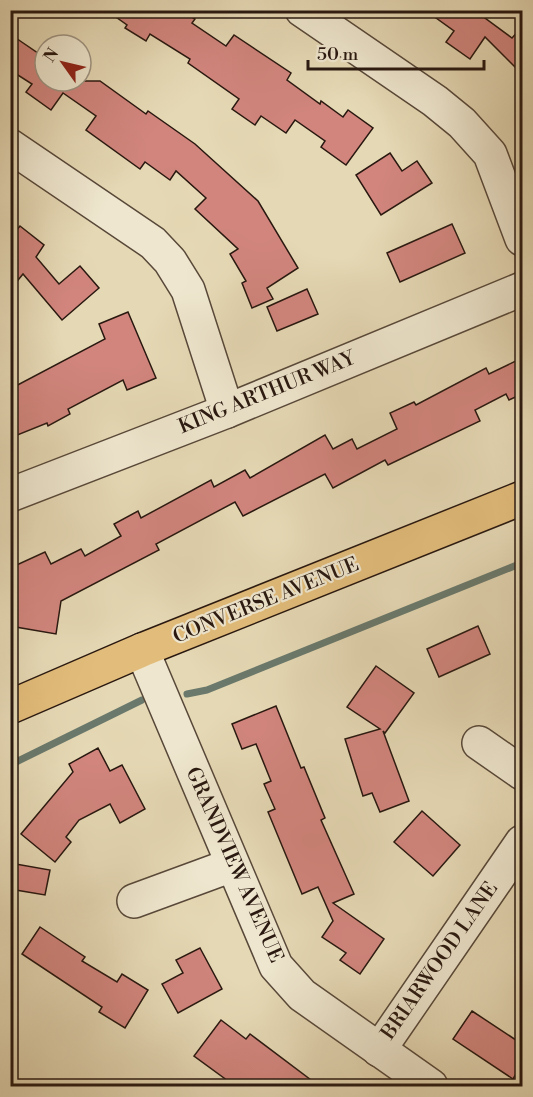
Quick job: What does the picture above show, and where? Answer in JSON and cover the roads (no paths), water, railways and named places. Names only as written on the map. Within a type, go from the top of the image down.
[{"type":"main road","name":"CONVERSE AVENUE","points":[[10,707],[142,650],[522,498]]},
{"type":"street","points":[[302,10],[435,101],[462,123],[490,154],[522,239]]},
{"type":"street","points":[[10,146],[153,243],[170,261],[188,290],[227,411]]},
{"type":"street","name":"KING ARTHUR WAY","points":[[10,495],[227,411],[522,289]]},
{"type":"street","name":"GRANDVIEW AVENUE","points":[[142,650],[276,966],[302,995],[431,1086]]},
{"type":"street","points":[[479,743],[522,773]]},
{"type":"street","name":"BRIARWOOD LANE","points":[[379,1050],[522,842]]},
{"type":"street","points":[[134,901],[232,865]]},
{"type":"waterway","points":[[187,694],[207,690],[522,563]]},
{"type":"waterway","points":[[10,765],[142,700]]}]
